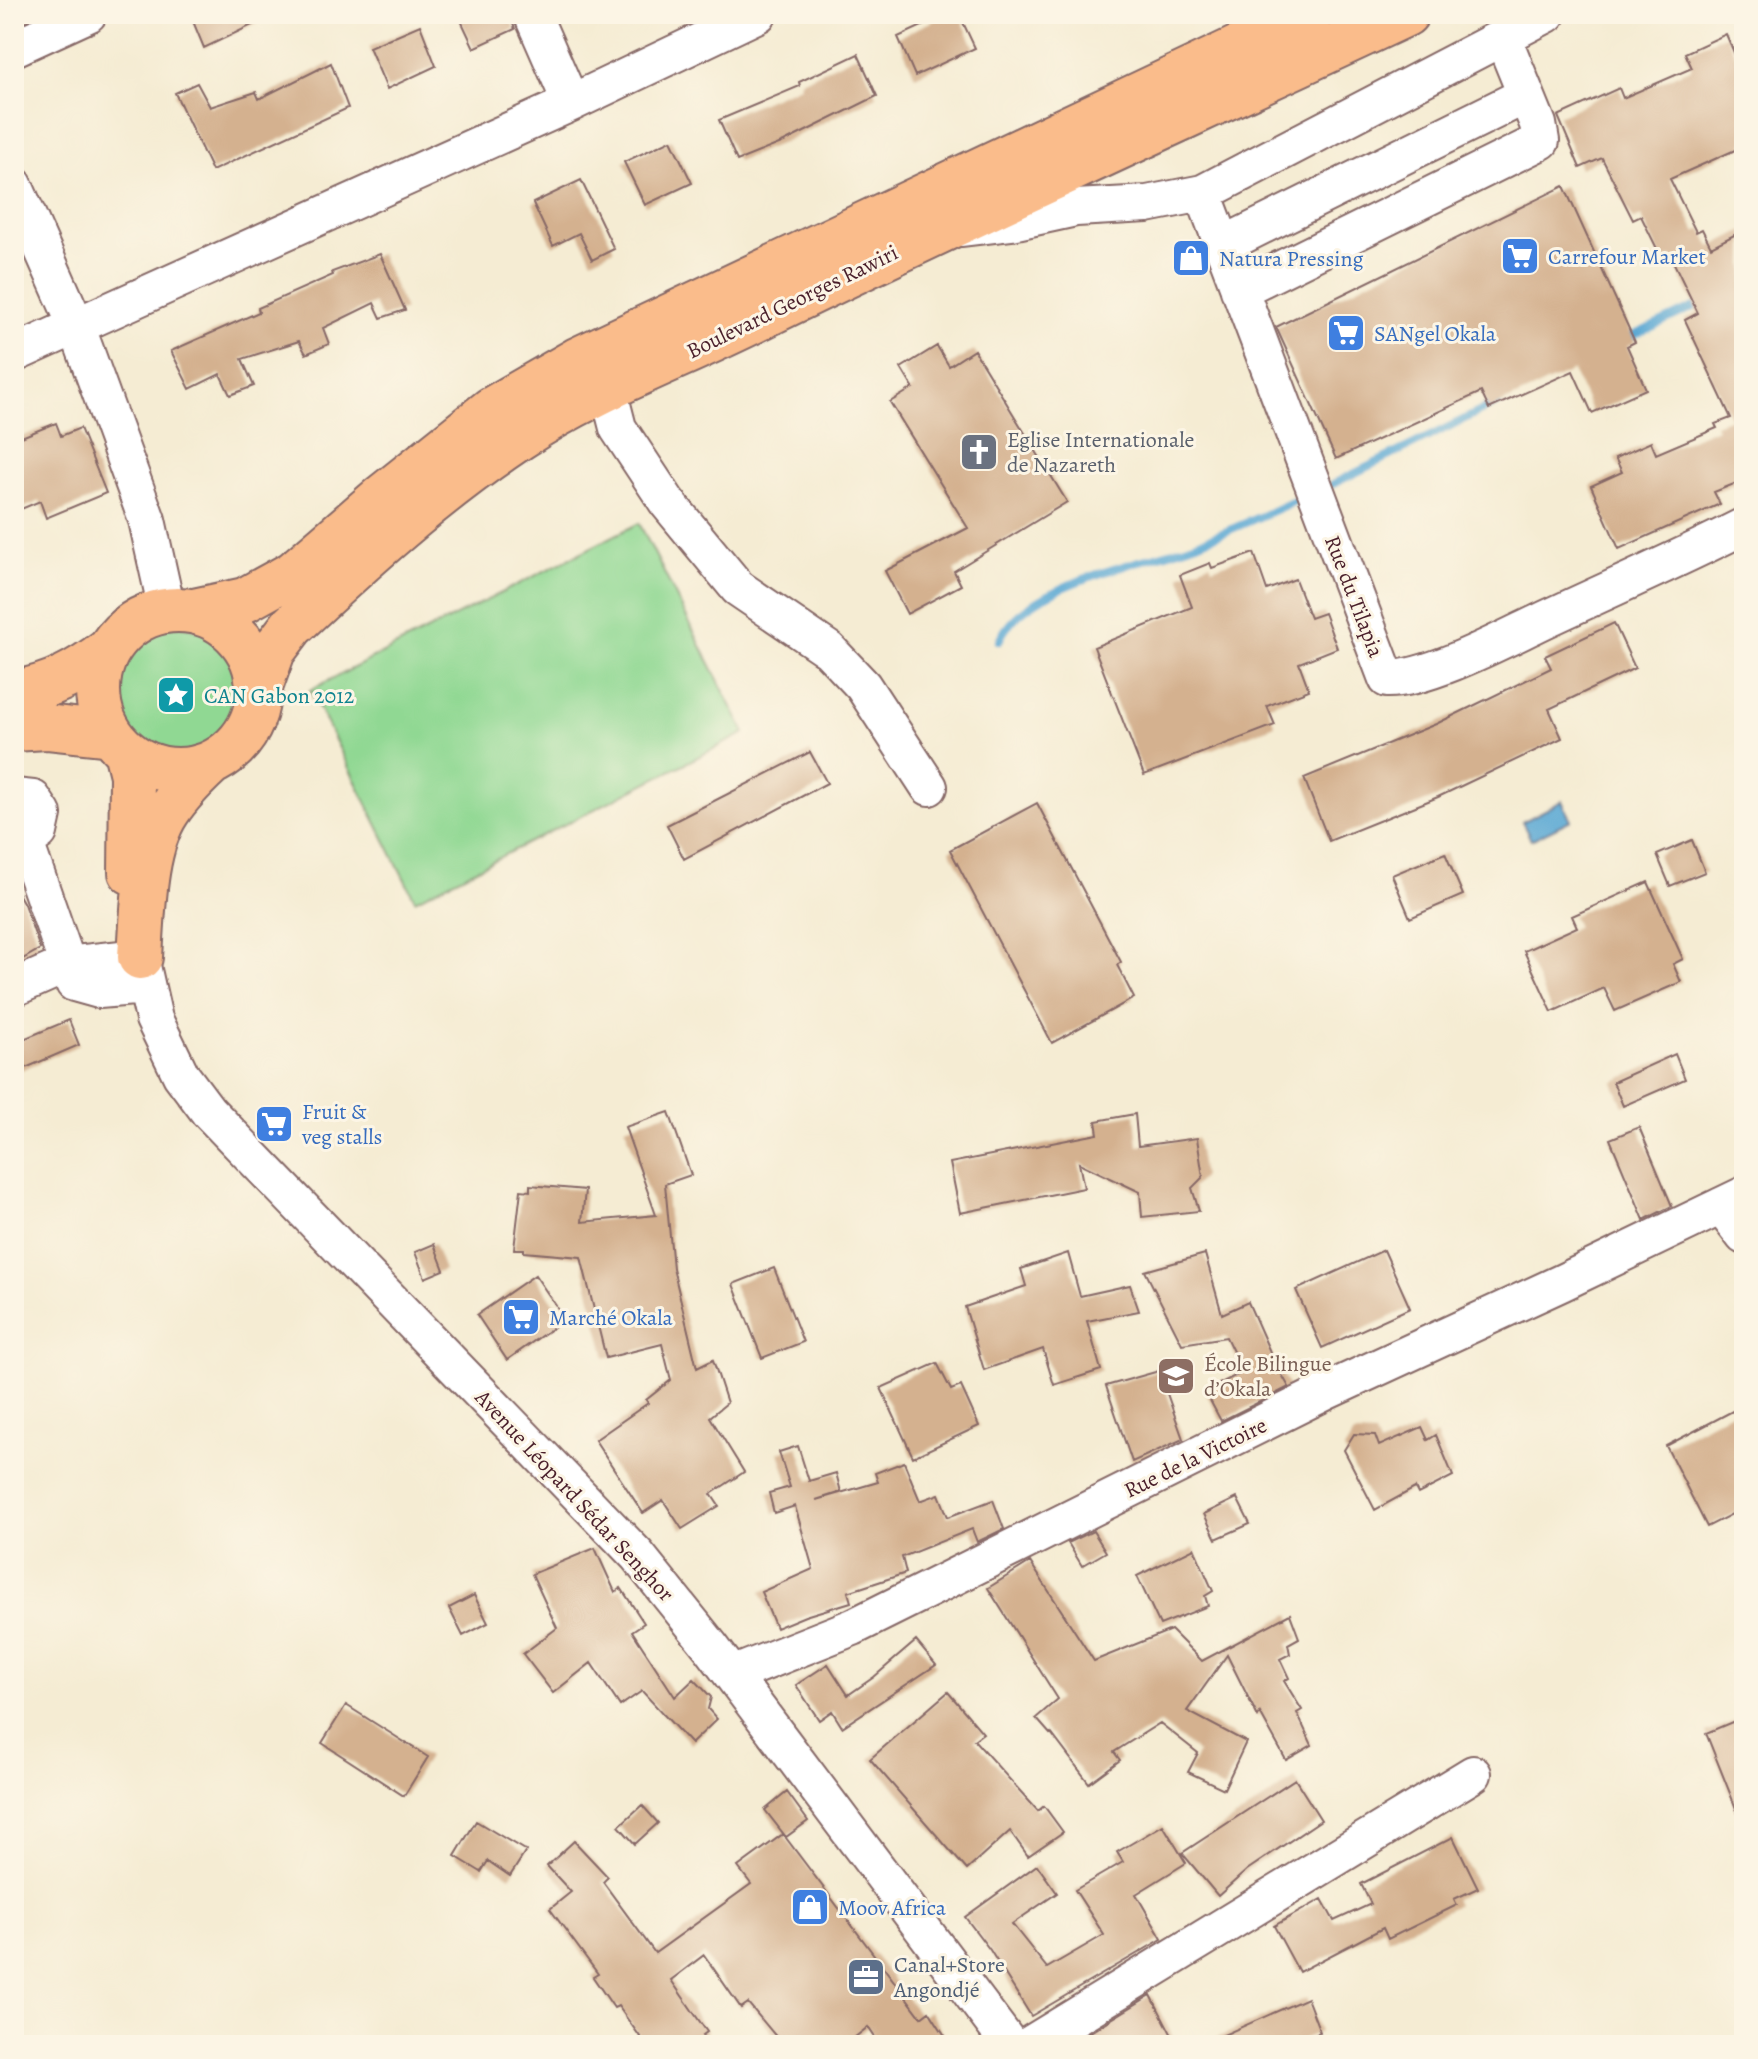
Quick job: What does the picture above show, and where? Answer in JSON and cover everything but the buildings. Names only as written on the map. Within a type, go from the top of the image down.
[{"type":"main road","name":"Boulevard Georges Rawiri","points":[[180,611],[245,600],[294,573],[383,496],[492,409],[577,360],[1310,14]]},
{"type":"main road","name":"Boulevard Georges Rawiri","points":[[258,693],[273,651],[292,626],[442,494],[522,436],[608,389],[744,326],[933,232],[1406,14]]},
{"type":"main road","points":[[180,611],[220,622],[241,641],[254,666],[258,693],[254,715],[244,735],[229,752],[210,764],[166,813],[143,895],[143,972],[131,919],[132,775],[102,714],[98,691],[101,669],[109,649],[124,630],[144,617],[180,611]]},
{"type":"main road","points":[[14,693],[35,690],[68,677],[109,649]]},
{"type":"main road","points":[[14,729],[46,727],[118,742],[145,763],[166,769],[188,770],[210,764]]},
{"type":"street","points":[[14,48],[88,14]]},
{"type":"street","points":[[532,14],[571,103]]},
{"type":"street","points":[[14,354],[571,103],[758,14]]},
{"type":"street","points":[[933,232],[1012,222],[1076,208],[1147,204],[1203,193],[1547,14]]},
{"type":"street","points":[[1239,290],[1541,141],[1538,124],[1503,38]]},
{"type":"street","points":[[1223,245],[1526,95]]},
{"type":"street","points":[[14,185],[76,325],[180,611]]},
{"type":"street","name":"Rue du Tilapia","points":[[1203,193],[1387,679],[1403,679],[1423,673],[1744,526]]},
{"type":"street","points":[[608,389],[618,428],[667,502],[738,588],[829,650],[863,686],[929,787]]},
{"type":"street","points":[[14,797],[33,799],[43,814],[39,832],[19,840],[66,965]]},
{"type":"street","points":[[14,988],[66,965],[143,972]]},
{"type":"street","name":"Avenue Léopard Sédar Senghor","points":[[143,972],[154,1019],[167,1048],[181,1075],[208,1111],[616,1532],[683,1611],[1010,2045]]},
{"type":"street","points":[[1732,1201],[1744,1236]]},
{"type":"street","name":"Rue de la Victoire","points":[[732,1675],[853,1627],[1327,1391],[1732,1201]]},
{"type":"street","points":[[1029,2045],[1473,1774]]},
{"type":"green space","points":[[639,523],[745,733],[415,900],[310,690]]},
{"type":"green space","points":[[176,626],[200,631],[221,645],[235,666],[240,690],[235,714],[221,735],[200,749],[176,754],[152,749],[131,735],[117,714],[112,690],[117,666],[131,645],[152,631]]},
{"type":"water","points":[[1562,801],[1571,820],[1531,840],[1522,822]]},
{"type":"waterway","points":[[1624,340],[1702,303]]},
{"type":"waterway","points":[[1333,484],[1497,403]]},
{"type":"waterway","points":[[999,641],[1012,621],[1056,591],[1205,540],[1299,499]]},
{"type":"place","name":"Carrefour Market","points":[[1520,256]]},
{"type":"place","name":"Natura Pressing","points":[[1191,258]]},
{"type":"place","name":"SANgel Okala","points":[[1346,333]]},
{"type":"place","name":"Eglise Internationale de Nazareth","points":[[979,452]]},
{"type":"place","name":"CAN Gabon 2012","points":[[176,695]]},
{"type":"place","name":"Fruit & veg stalls","points":[[274,1124]]},
{"type":"place","name":"Marché Okala","points":[[521,1317]]},
{"type":"place","name":"École Bilingue d’Okala","points":[[1176,1376]]},
{"type":"place","name":"Moov Africa","points":[[810,1907]]},
{"type":"place","name":"Canal+Store Angondjé","points":[[866,1977]]}]
